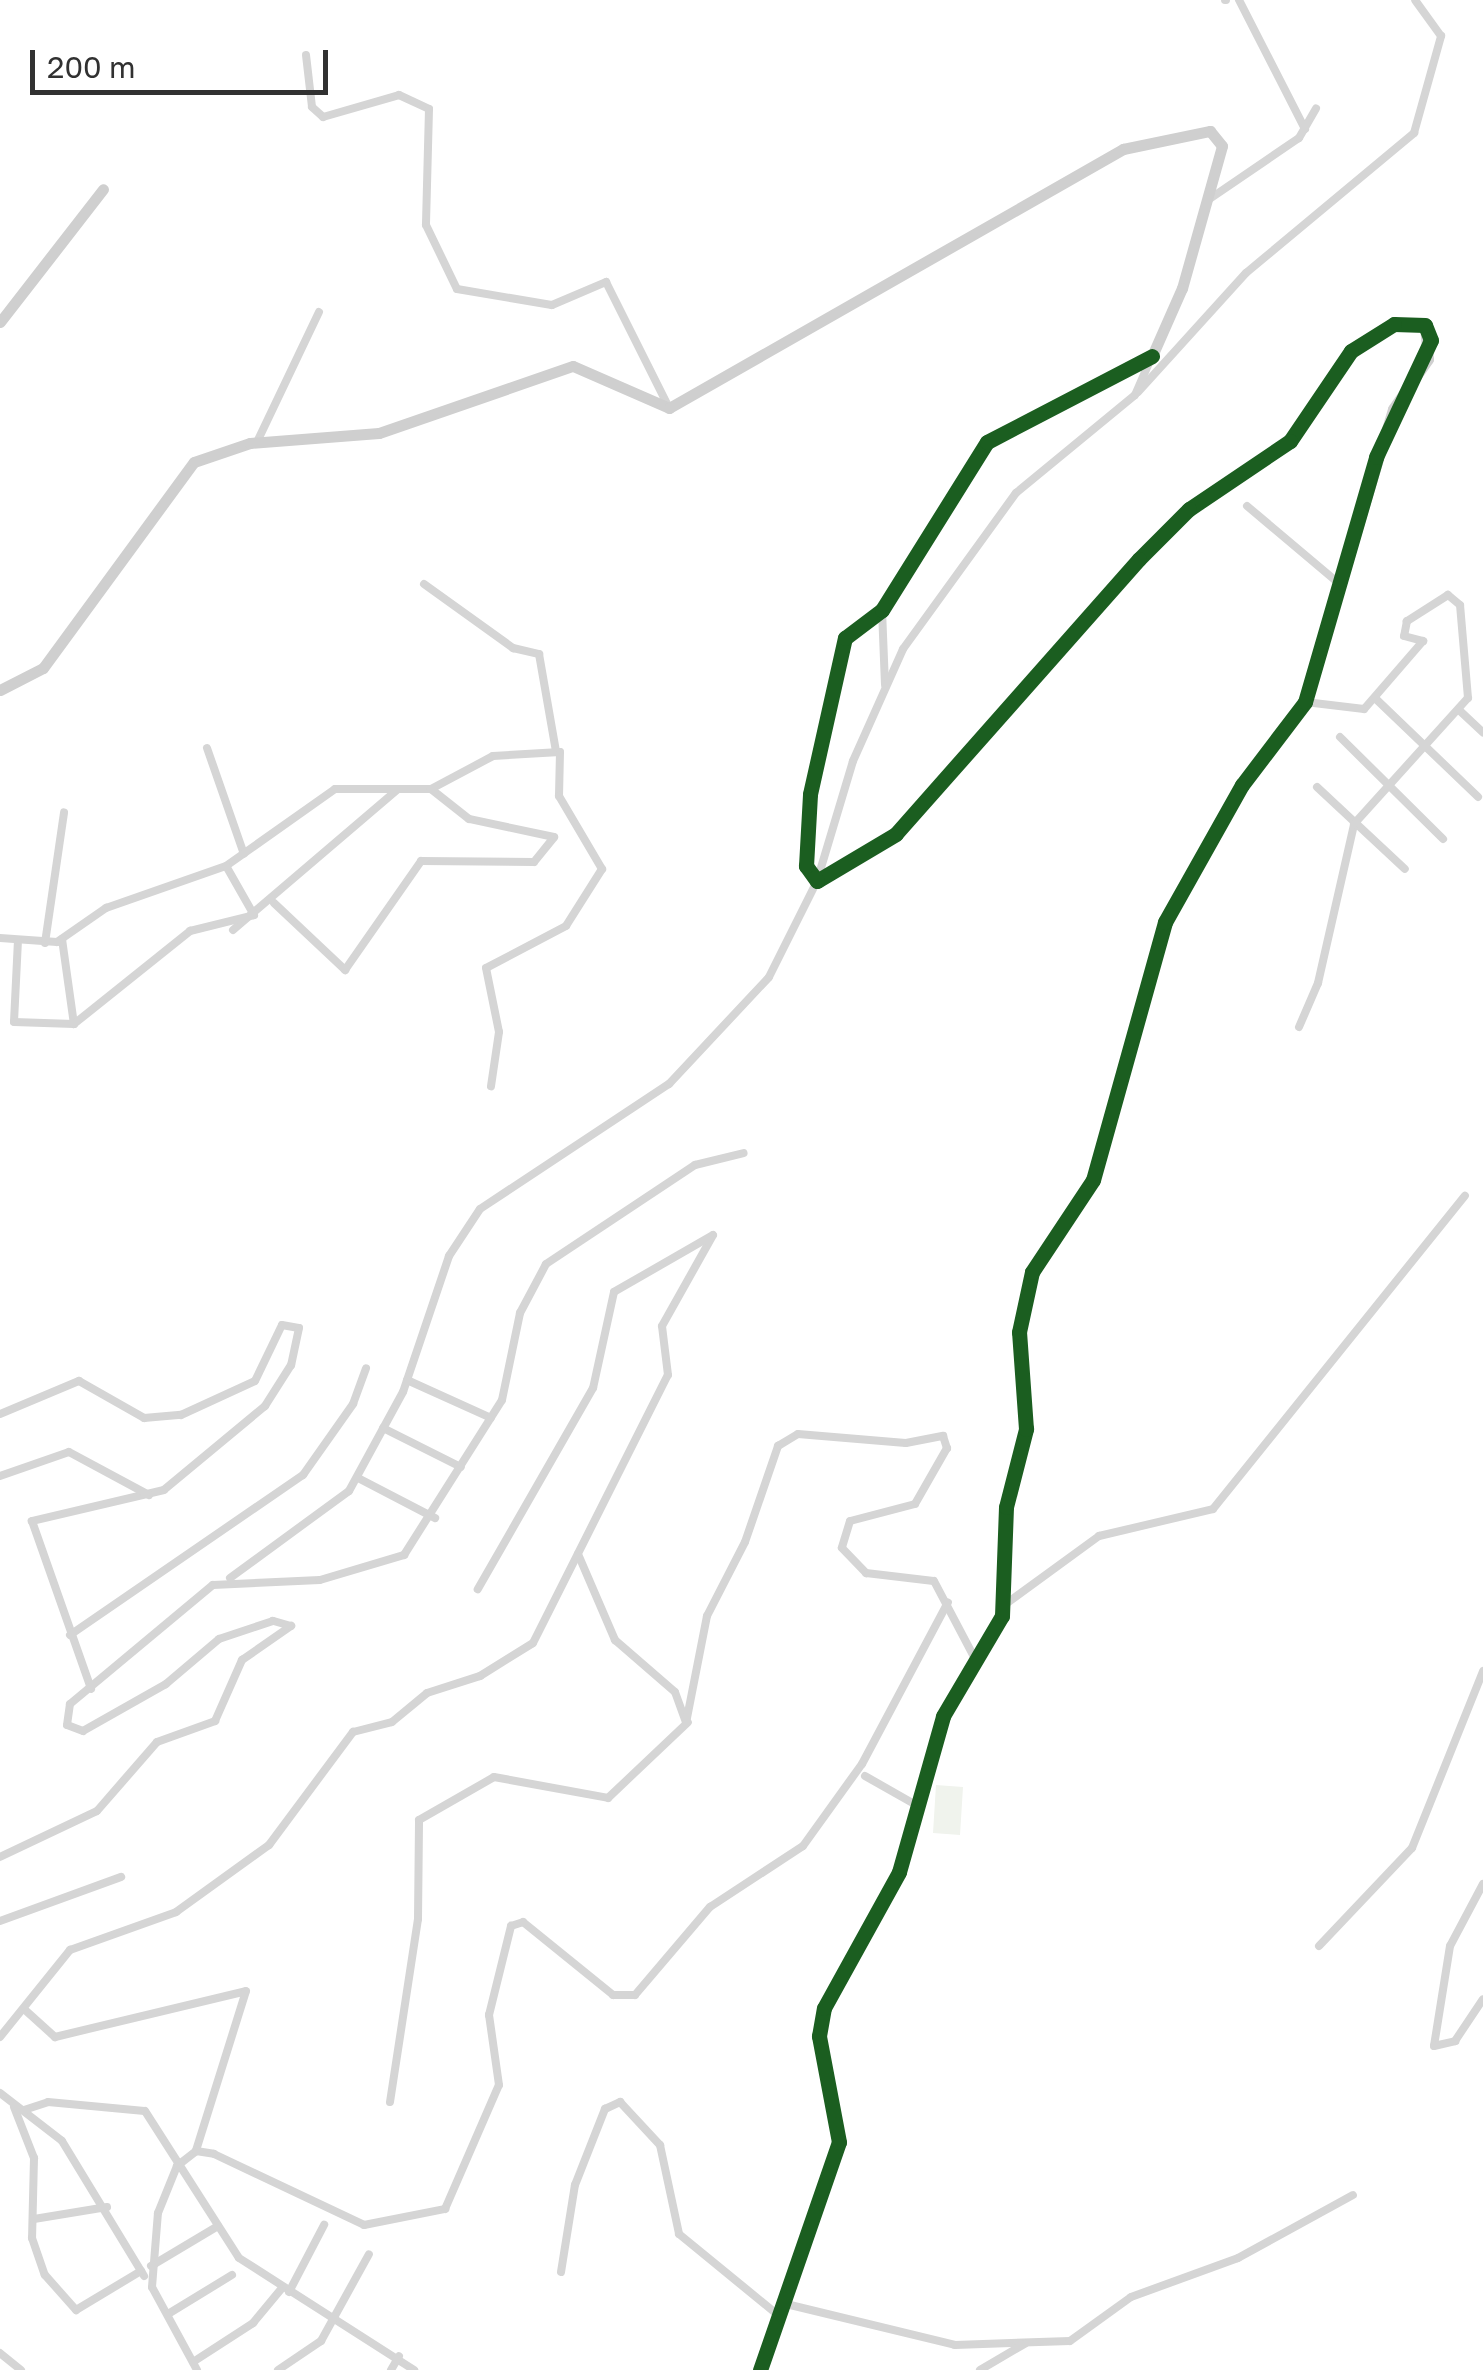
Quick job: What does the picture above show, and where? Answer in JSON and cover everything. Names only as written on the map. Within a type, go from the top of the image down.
[{"type":"street","points":[[1239,0],[1305,129]]},
{"type":"street","points":[[3,1858],[107,1804],[158,1742],[215,1721],[242,1660],[291,1626],[273,1622],[219,1639],[166,1684],[74,1730],[66,1711],[166,1618],[340,1501],[358,1478],[406,1380],[466,1226],[526,1174],[669,1084],[769,977],[817,881],[885,685],[1016,493],[1135,395],[1246,273],[1414,132],[1441,36],[1415,0]]},
{"type":"street","points":[[306,56],[312,106],[323,117],[400,96],[429,108],[426,225],[457,289],[552,305],[606,282],[669,408]]},
{"type":"street","points":[[1200,206],[1305,129],[1316,110]]},
{"type":"street","points":[[669,408],[1124,149],[1210,131],[1222,146],[1200,206],[1182,288],[1135,395]]},
{"type":"street","points":[[0,322],[104,189]]},
{"type":"street","points":[[257,442],[319,312]]},
{"type":"street","points":[[817,881],[896,834],[1116,582],[1189,509],[1290,441],[1351,351],[1394,324],[1424,325],[1428,359],[1393,409],[1336,580],[1305,702],[1242,785],[1164,922],[1094,1180],[1032,1272],[1019,1332],[1026,1429],[1006,1506],[1003,1606]]},
{"type":"street","points":[[817,881],[806,866],[810,794],[843,644],[882,610],[988,442],[1152,356]]},
{"type":"street","points":[[0,690],[43,668],[145,537],[188,465],[257,442],[379,433],[573,366],[669,408]]},
{"type":"street","points":[[1247,506],[1336,580]]},
{"type":"street","points":[[424,584],[512,648],[539,654],[560,796],[602,869],[566,926],[486,968],[499,1032],[491,1086]]},
{"type":"street","points":[[1299,1027],[1318,982],[1354,824],[1458,710],[1469,687],[1460,604],[1448,595],[1402,626],[1404,636],[1423,642],[1377,700],[1341,712],[1305,702]]},
{"type":"street","points":[[882,610],[885,685]]},
{"type":"street","points":[[1377,700],[1478,797]]},
{"type":"street","points":[[1458,710],[1483,732]]},
{"type":"street","points":[[1340,736],[1443,840]]},
{"type":"street","points":[[207,748],[244,854]]},
{"type":"street","points":[[0,938],[44,943],[62,939],[106,908],[226,866],[335,789],[431,789],[493,756],[556,751]]},
{"type":"street","points":[[1317,786],[1405,869]]},
{"type":"street","points":[[274,903],[345,970],[421,861],[534,862],[554,837],[469,819],[431,789]]},
{"type":"street","points":[[234,930],[274,903],[397,790]]},
{"type":"street","points":[[44,943],[64,812]]},
{"type":"street","points":[[226,866],[254,915]]},
{"type":"street","points":[[18,940],[16,1024],[74,1024],[190,931],[254,915]]},
{"type":"street","points":[[62,939],[74,1024]]},
{"type":"street","points":[[226,1581],[374,1570],[412,1548],[435,1518],[506,1392],[523,1302],[554,1256],[695,1165],[744,1153]]},
{"type":"street","points":[[760,2370],[839,2142],[820,2036],[824,2008],[900,1872],[943,1716],[1003,1606],[1099,1536],[1213,1509],[1466,1196]]},
{"type":"street","points":[[0,2038],[70,1950],[176,1912],[270,1845],[353,1732],[392,1722],[427,1693],[529,1646],[668,1375],[662,1326],[713,1234],[614,1292],[593,1388],[478,1589]]},
{"type":"street","points":[[0,1414],[79,1380],[144,1418],[182,1415],[262,1376],[282,1324],[297,1324],[291,1365],[264,1406],[149,1495],[32,1521],[91,1689]]},
{"type":"street","points":[[70,1635],[303,1475],[353,1404],[366,1368]]},
{"type":"street","points":[[406,1380],[491,1418]]},
{"type":"street","points":[[383,1428],[461,1467]]},
{"type":"street","points":[[390,2102],[418,1919],[419,1820],[494,1778],[608,1798],[688,1722],[707,1616],[746,1542],[770,1457],[790,1436],[946,1438],[915,1504],[852,1519],[842,1548],[866,1573],[927,1577],[948,1602],[974,1657]]},
{"type":"street","points":[[0,1476],[69,1452],[149,1495]]},
{"type":"street","points":[[358,1478],[435,1518]]},
{"type":"street","points":[[578,1552],[615,1640],[675,1692],[688,1722]]},
{"type":"street","points":[[196,2152],[364,2224],[445,2209],[499,2085],[489,2015],[511,1926],[523,1922],[613,1995],[635,1995],[710,1907],[803,1846],[862,1764],[948,1602]]},
{"type":"street","points":[[1319,1946],[1412,1848],[1483,1672]]},
{"type":"street","points":[[865,1776],[916,1805]]},
{"type":"street","points":[[0,1922],[122,1877]]},
{"type":"street","points":[[1483,1884],[1450,1946],[1434,2046],[1456,2041],[1483,1999]]},
{"type":"street","points":[[24,2009],[55,2036],[246,1991],[196,2152],[176,2166],[150,2266],[152,2288]]},
{"type":"street","points":[[0,2093],[56,2134],[107,2207],[195,2366],[254,2323],[285,2290],[324,2224]]},
{"type":"street","points":[[19,2109],[48,2102],[133,2105],[239,2258],[285,2290],[399,2356],[414,2370]]},
{"type":"street","points":[[561,2272],[574,2185],[606,2109],[620,2102],[660,2145],[679,2234],[780,2309],[955,2345],[1075,2339],[1131,2297],[1238,2258],[1353,2195]]},
{"type":"street","points":[[19,2109],[34,2158],[38,2266],[72,2308],[141,2272]]},
{"type":"street","points":[[34,2219],[107,2207]]},
{"type":"street","points":[[150,2266],[218,2226]]},
{"type":"street","points":[[278,2370],[334,2320],[369,2254]]},
{"type":"street","points":[[168,2314],[232,2274]]},
{"type":"street","points":[[980,2370],[1026,2343]]},
{"type":"street","points":[[0,2354],[21,2370]]},
{"type":"street","points":[[391,2370],[399,2356]]},
{"type":"shaded area","points":[[936,1785],[963,1787],[960,1835],[933,1833]]},
{"type":"cycle path","points":[[760,2370],[839,2142],[819,2036],[824,2008],[899,1872],[943,1716],[1002,1616],[1006,1507],[1026,1429],[1019,1332],[1032,1272],[1093,1180],[1165,922],[1242,785],[1305,702],[1376,457],[1431,340],[1425,325],[1394,324],[1351,351],[1290,441],[1189,509],[1139,559],[896,834],[817,881],[806,866],[810,794],[845,638],[882,610],[987,442],[1152,356]]}]
